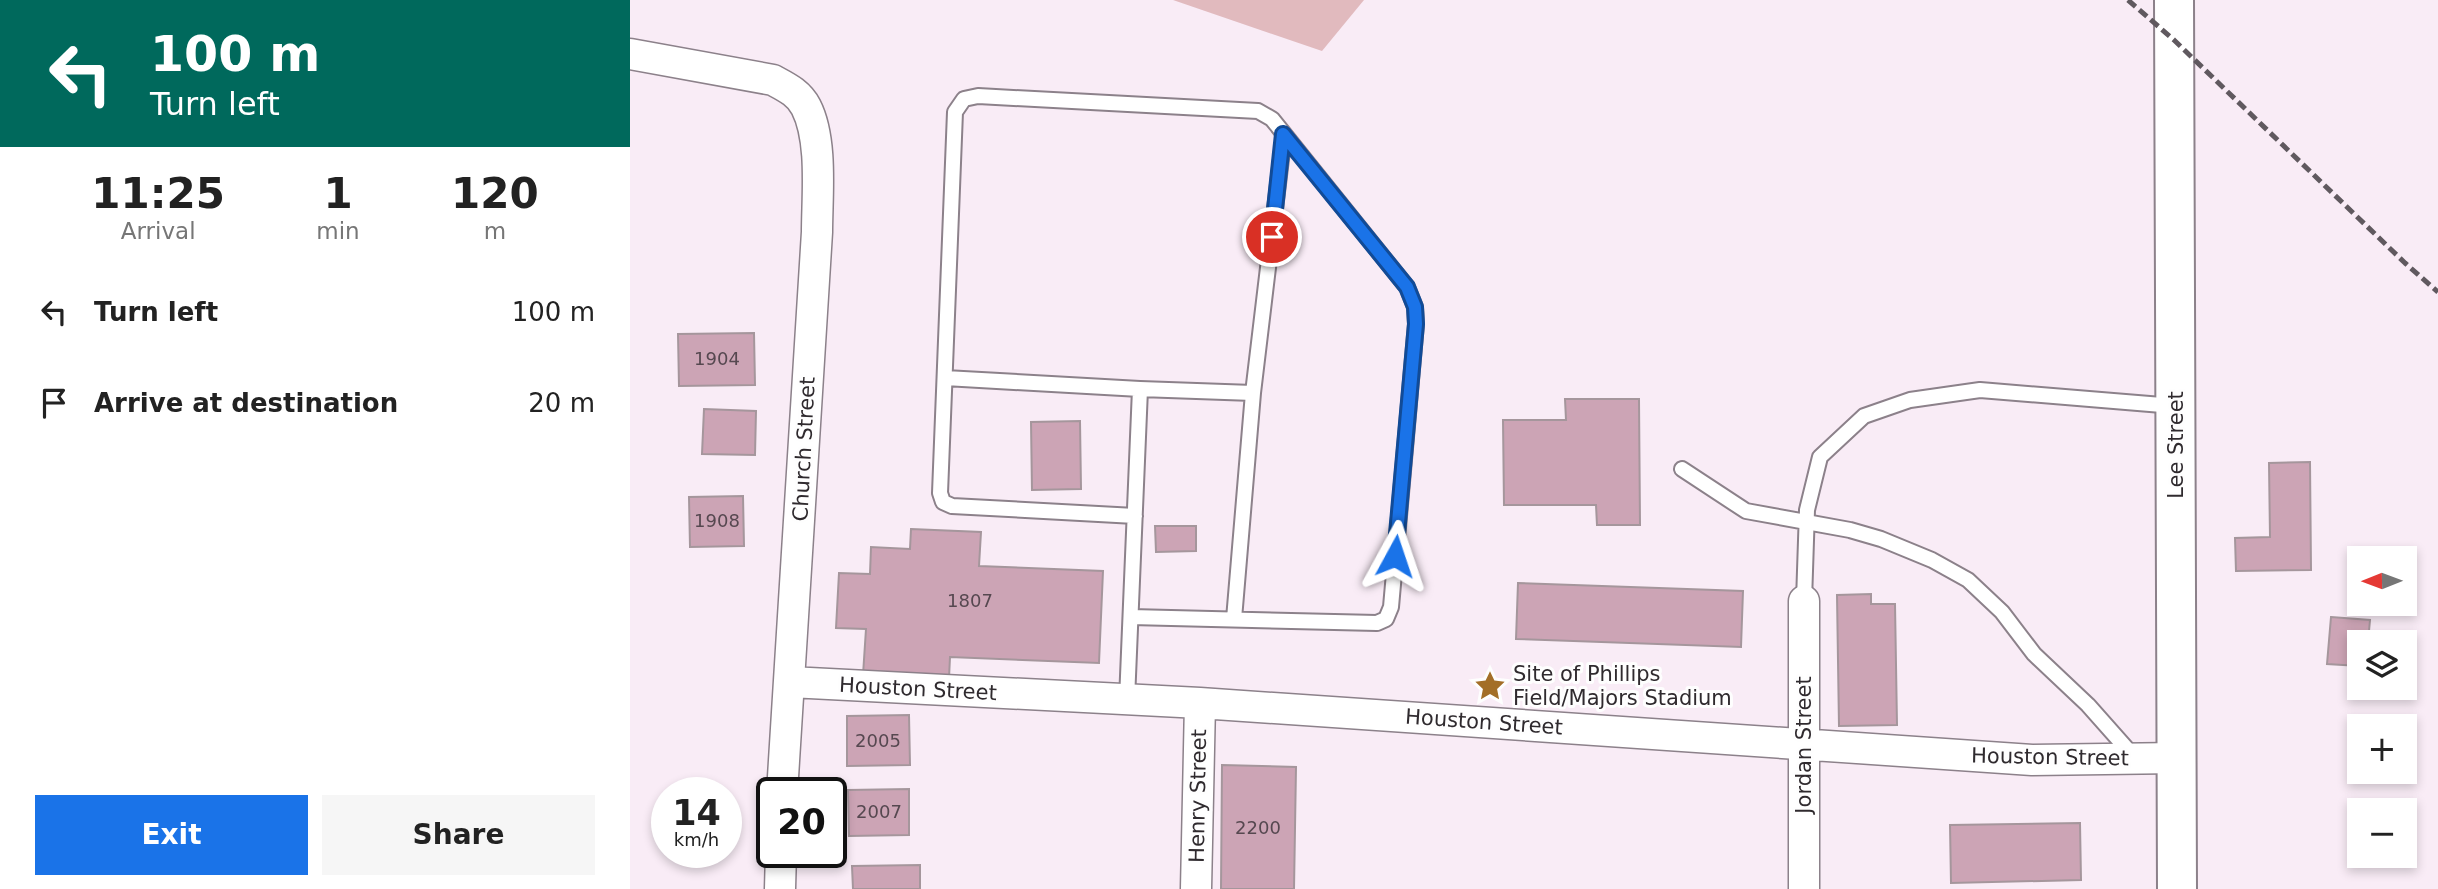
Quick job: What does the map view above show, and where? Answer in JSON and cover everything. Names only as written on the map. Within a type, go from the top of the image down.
[{"type":"main road","name":"Lee Street","points":[[2174,0],[2177,889]]},
{"type":"street","name":"Church Street","points":[[630,54],[773,80],[793,91],[806,107],[816,140],[817,232],[782,777]]},
{"type":"street","name":"Jordan Street","points":[[1804,601],[1804,889]]},
{"type":"street","name":"Houston Street","points":[[790,682],[1200,703],[2032,760],[2178,758]]},
{"type":"street","name":"Henry Street","points":[[1196,889],[1200,703]]},
{"type":"street","points":[[780,889],[781,868]]},
{"type":"lane","points":[[1131,617],[1377,623],[1386,619],[1391,607],[1415,337],[1415,307],[1407,287],[1272,119],[1258,111],[978,96],[964,99],[956,112],[940,492],[943,502],[952,506],[1135,516]]},
{"type":"lane","points":[[1234,619],[1253,393],[1283,134]]},
{"type":"lane","points":[[945,378],[1253,393]]},
{"type":"lane","points":[[1127,699],[1140,389]]},
{"type":"lane","points":[[1804,601],[1807,510],[1820,457],[1864,416],[1910,400],[1980,390],[2176,406]]},
{"type":"lane","points":[[1682,469],[1746,511],[1850,530],[1881,539],[1932,560],[1968,580],[2002,612],[2034,654],[2088,705],[2136,759]]},
{"type":"shaded area","points":[[1173,0],[1364,0],[1322,51]]},
{"type":"building","points":[[754,333],[755,385],[679,386],[678,334]]},
{"type":"building","points":[[1565,399],[1639,399],[1640,525],[1597,525],[1596,505],[1504,505],[1503,420],[1566,420]]},
{"type":"building","points":[[704,409],[756,411],[755,455],[702,454]]},
{"type":"building","points":[[1080,421],[1081,489],[1032,490],[1031,422]]},
{"type":"building","points":[[2310,462],[2311,570],[2236,571],[2235,538],[2270,537],[2269,463]]},
{"type":"building","points":[[743,496],[744,546],[690,547],[689,497]]},
{"type":"building","points":[[1155,526],[1196,526],[1196,551],[1156,552]]},
{"type":"building","points":[[911,529],[981,532],[979,566],[1103,571],[1099,663],[950,657],[949,678],[863,675],[866,629],[836,628],[839,573],[870,574],[871,547],[910,549]]},
{"type":"building","points":[[1518,583],[1743,591],[1741,647],[1516,639]]},
{"type":"building","points":[[1871,594],[1871,604],[1895,604],[1897,725],[1839,726],[1837,595]]},
{"type":"building","points":[[2331,617],[2370,620],[2369,630],[2347,630],[2347,665],[2327,664]]},
{"type":"building","points":[[909,715],[910,765],[847,766],[847,716]]},
{"type":"building","points":[[1222,765],[1296,767],[1294,889],[1221,889]]},
{"type":"building","points":[[909,789],[909,835],[849,836],[848,790]]},
{"type":"building","points":[[2080,823],[2081,880],[1951,883],[1950,825]]},
{"type":"building","points":[[920,865],[920,889],[853,889],[852,866]]},
{"type":"railway","points":[[2128,0],[2174,40],[2438,292]]},
{"type":"place","name":"Site of Phillips Field/Majors Stadium","points":[[1490,686]]},
{"type":"route","points":[[1272,237],[1283,134],[1407,287],[1415,307],[1416,324],[1395,556]]}]
